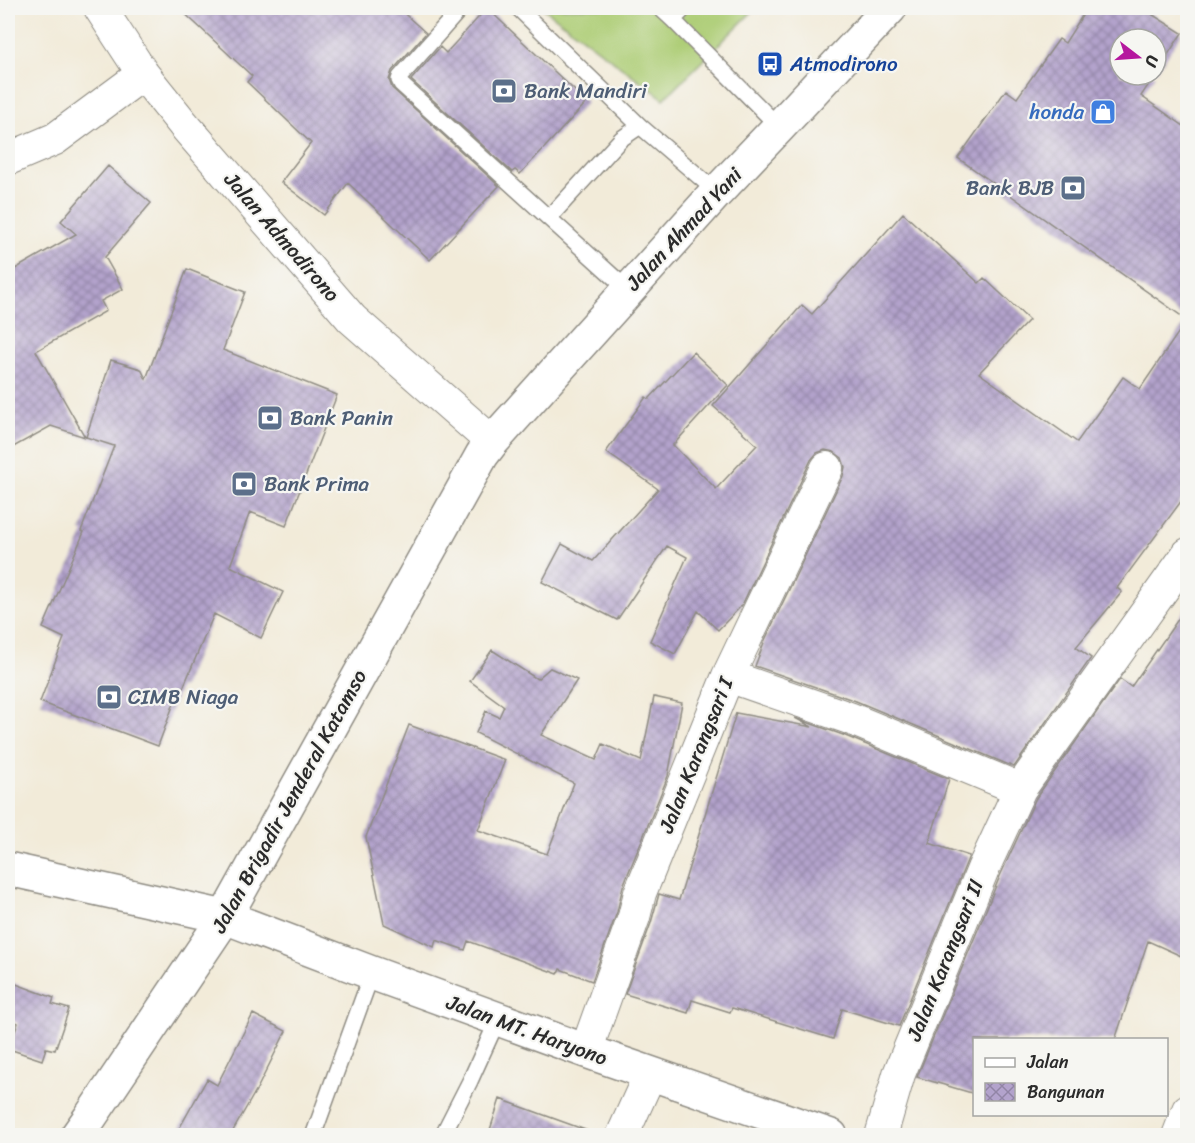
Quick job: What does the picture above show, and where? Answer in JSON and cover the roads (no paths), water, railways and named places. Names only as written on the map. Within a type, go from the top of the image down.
[{"type":"main road","name":"Jalan Ahmad Yani","points":[[487,448],[717,192],[780,128],[890,8]]},
{"type":"main road","name":"Jalan Brigadir Jenderal Katamso","points":[[77,1136],[225,917],[487,448]]},
{"type":"main road","name":"Jalan MT. Haryono","points":[[8,869],[225,917],[586,1051],[831,1136]]},
{"type":"street","name":"Jalan Admodirono","points":[[100,8],[143,74],[184,125],[352,319],[487,448]]},
{"type":"street","points":[[8,159],[55,139],[143,74]]},
{"type":"street","name":"Jalan Karangsari I","points":[[586,1051],[634,917],[640,893],[728,676],[828,468]]},
{"type":"street","name":"Jalan Karangsari II","points":[[881,1136],[899,1074],[983,869],[1020,789],[1188,554]]},
{"type":"street","points":[[728,676],[849,718],[1020,789]]},
{"type":"street","points":[[622,1136],[650,1074]]},
{"type":"street","points":[[1178,1136],[1188,1110]]},
{"type":"lane","points":[[460,8],[399,81],[628,290]]},
{"type":"lane","points":[[518,8],[640,126],[717,192]]},
{"type":"lane","points":[[660,8],[780,128]]},
{"type":"lane","points":[[673,20],[685,8]]},
{"type":"lane","points":[[549,218],[621,139],[640,126]]},
{"type":"lane","points":[[313,1136],[372,973]]},
{"type":"lane","points":[[442,1136],[498,1019]]},
{"type":"place","name":"Atmodirono","points":[[770,64]]},
{"type":"place","name":"Bank Mandiri","points":[[504,91]]},
{"type":"place","name":"honda","points":[[1103,112]]},
{"type":"place","name":"Bank BJB","points":[[1073,188]]},
{"type":"place","name":"Bank Panin","points":[[270,418]]},
{"type":"place","name":"Bank Prima","points":[[244,484]]},
{"type":"place","name":"CIMB Niaga","points":[[109,697]]}]
